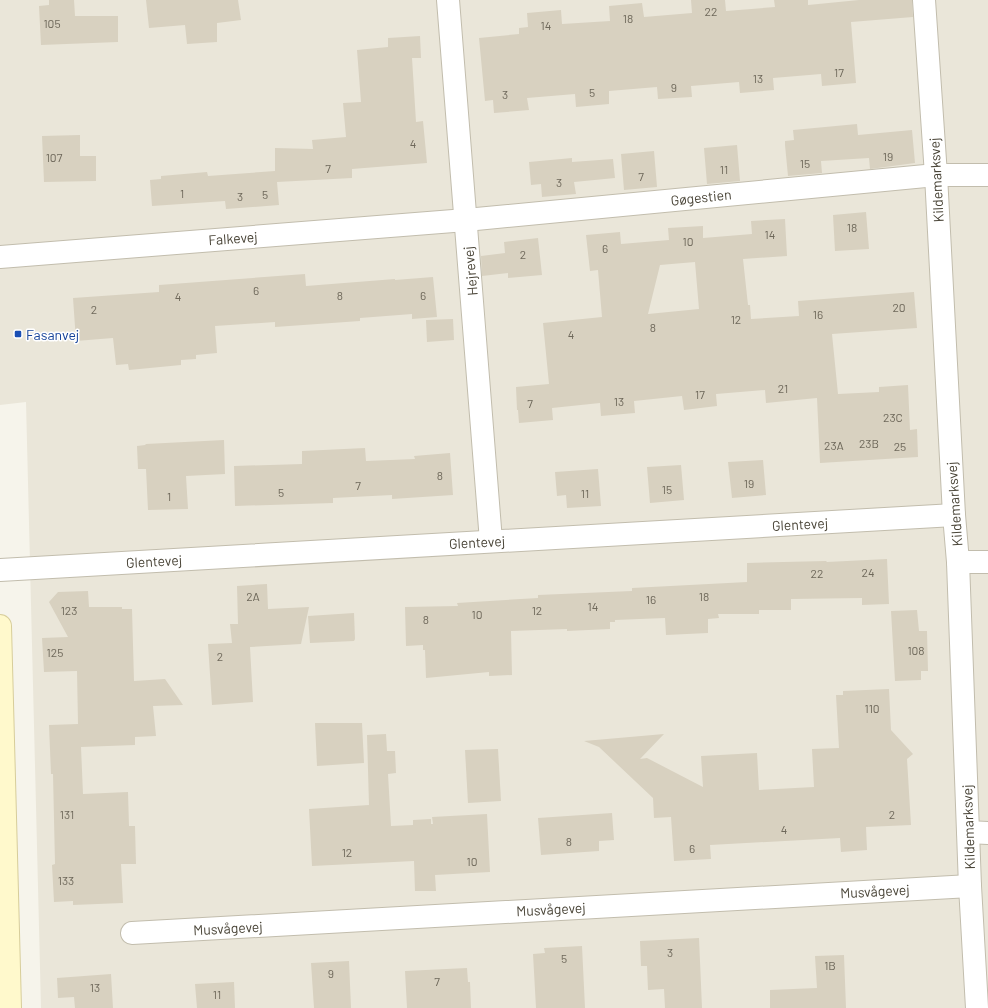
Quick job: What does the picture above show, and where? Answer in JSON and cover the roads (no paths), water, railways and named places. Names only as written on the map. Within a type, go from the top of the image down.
[{"type":"street","name":"Hejrevej","points":[[448,0],[491,541]]},
{"type":"street","name":"Kildemarksvej","points":[[924,0],[936,175],[954,515],[978,833],[970,886],[977,1008]]},
{"type":"street","name":"Gøgestien","points":[[466,220],[936,175],[988,175]]},
{"type":"street","name":"Falkevej","points":[[0,257],[466,220]]},
{"type":"street","name":"Glentevej","points":[[0,570],[954,515]]},
{"type":"street","points":[[958,562],[988,562]]},
{"type":"street","points":[[0,626],[10,1008]]},
{"type":"street","name":"Musvågevej","points":[[132,933],[970,886]]},
{"type":"place","name":"Fasanvej","points":[[18,334]]}]
